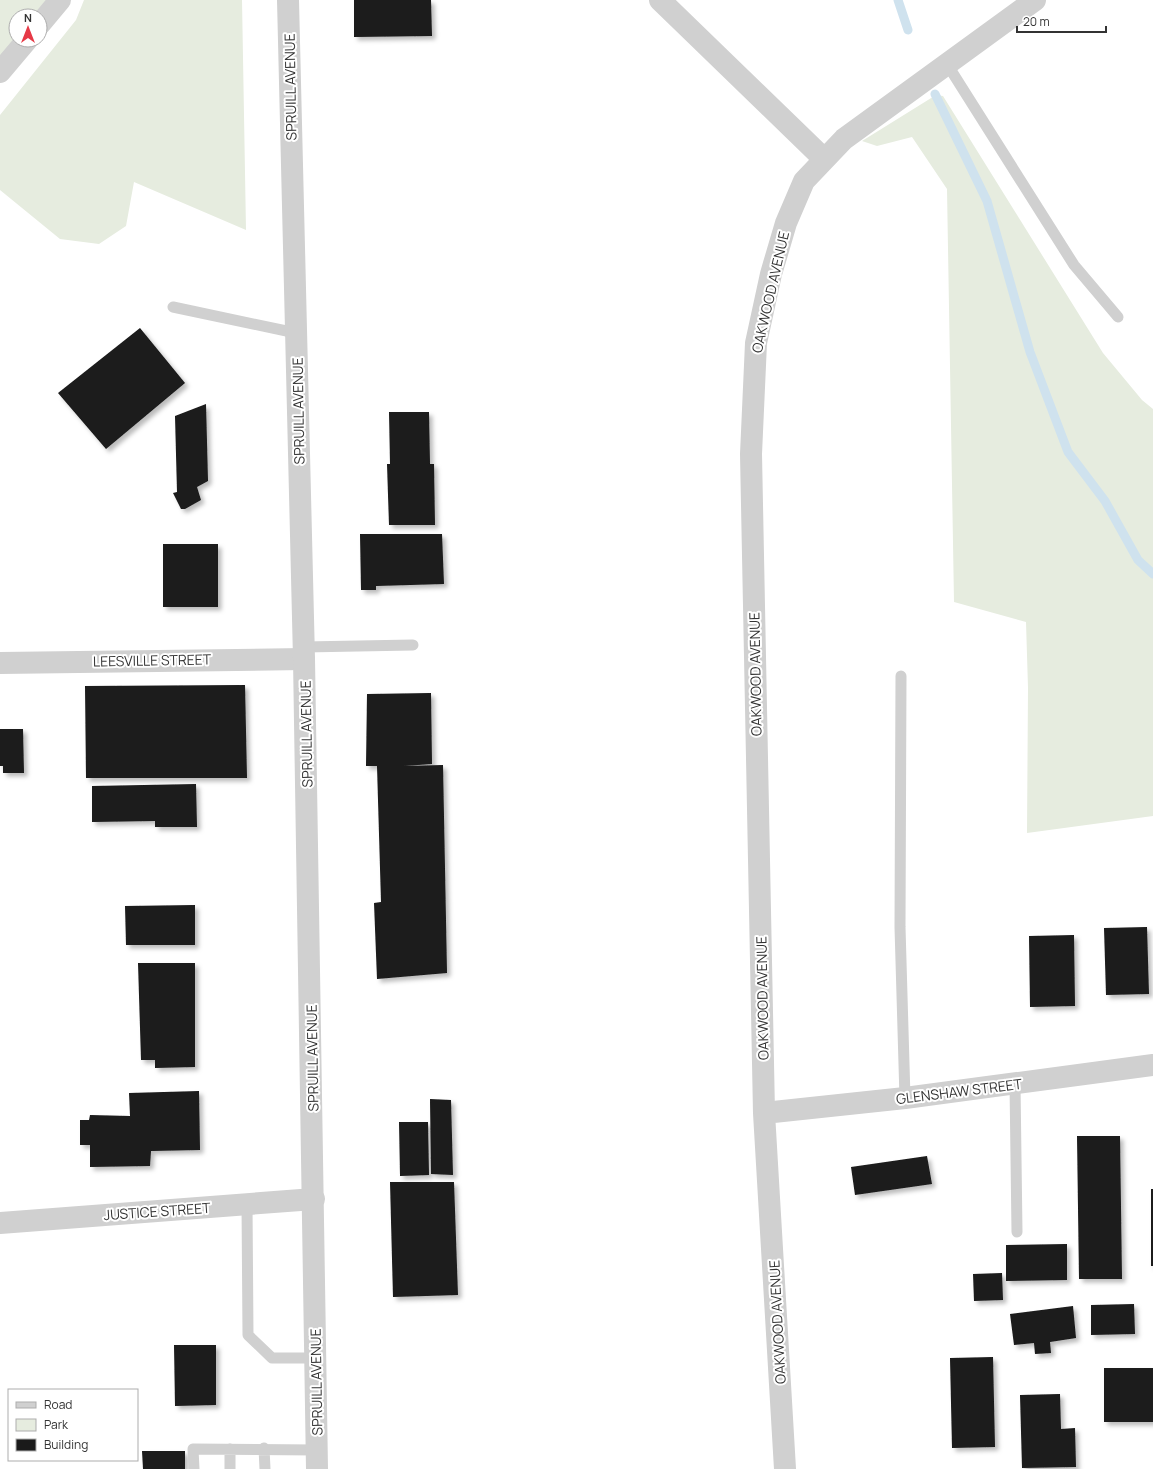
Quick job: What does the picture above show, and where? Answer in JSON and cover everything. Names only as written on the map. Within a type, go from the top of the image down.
[{"type":"street","points":[[48,14],[60,0]]},
{"type":"street","name":"SPRUILL AVENUE","points":[[288,0],[304,653],[314,1199],[317,1460]]},
{"type":"street","points":[[660,0],[824,159]]},
{"type":"street","name":"OAKWOOD AVENUE","points":[[785,1469],[764,1113],[751,454],[756,343],[771,274],[786,223],[804,181],[844,139],[1035,0]]},
{"type":"street","points":[[0,72],[20,48]]},
{"type":"street","name":"LEESVILLE STREET","points":[[0,663],[304,653]]},
{"type":"street","name":"GLENSHAW STREET","points":[[764,1113],[905,1098],[1153,1065]]},
{"type":"street","name":"JUSTICE STREET","points":[[0,1223],[314,1199]]},
{"type":"lane","points":[[947,64],[1074,265],[1118,317]]},
{"type":"lane","points":[[173,308],[296,333]]},
{"type":"lane","points":[[304,653],[413,645]]},
{"type":"lane","points":[[901,676],[900,927],[905,1098]]},
{"type":"lane","points":[[1014,1084],[1017,1232]]},
{"type":"lane","points":[[247,1204],[248,1335],[272,1358],[316,1358]]},
{"type":"lane","points":[[194,1469],[193,1449],[264,1448],[317,1460]]},
{"type":"lane","points":[[264,1448],[265,1469]]},
{"type":"lane","points":[[230,1449],[230,1469]]},
{"type":"green space","points":[[0,0],[57,0],[48,8],[8,8],[8,48],[12,48],[0,69]]},
{"type":"green space","points":[[84,0],[242,0],[246,230],[134,182],[126,226],[99,244],[60,239],[0,190],[0,115],[76,20]]},
{"type":"green space","points":[[936,95],[943,96],[1103,353],[1142,400],[1153,409],[1153,816],[1027,833],[1028,688],[1026,622],[954,602],[947,189],[912,137],[877,146],[862,141]]},
{"type":"building","points":[[354,0],[431,0],[432,36],[354,37]]},
{"type":"building","points":[[140,328],[185,383],[106,449],[58,393]]},
{"type":"building","points":[[206,404],[208,481],[197,487],[201,500],[185,509],[181,509],[173,493],[177,492],[175,416]]},
{"type":"building","points":[[389,412],[429,412],[430,464],[434,464],[435,525],[389,525],[387,464],[390,464]]},
{"type":"building","points":[[360,534],[442,534],[444,584],[376,586],[376,590],[361,590]]},
{"type":"building","points":[[163,544],[218,544],[218,607],[163,607]]},
{"type":"building","points":[[245,685],[247,778],[86,778],[85,686]]},
{"type":"building","points":[[431,693],[432,764],[404,766],[443,765],[447,973],[377,979],[374,903],[381,902],[377,766],[366,766],[367,694]]},
{"type":"building","points":[[0,729],[23,729],[24,773],[3,773],[3,766],[0,766]]},
{"type":"building","points":[[196,784],[197,827],[155,827],[155,821],[92,822],[92,786]]},
{"type":"building","points":[[195,905],[195,945],[126,945],[125,906]]},
{"type":"building","points":[[1147,927],[1149,994],[1106,995],[1104,928]]},
{"type":"building","points":[[1074,935],[1075,1006],[1030,1007],[1029,936]]},
{"type":"building","points":[[138,963],[195,963],[195,1067],[155,1068],[155,1060],[141,1060]]},
{"type":"building","points":[[199,1091],[200,1150],[151,1151],[150,1166],[90,1167],[90,1145],[80,1145],[80,1120],[89,1120],[90,1115],[130,1116],[129,1093]]},
{"type":"building","points":[[430,1099],[451,1100],[453,1175],[431,1174]]},
{"type":"building","points":[[399,1122],[428,1122],[429,1175],[400,1176]]},
{"type":"building","points":[[1077,1136],[1120,1136],[1122,1279],[1079,1279]]},
{"type":"building","points":[[927,1156],[932,1184],[855,1195],[851,1167]]},
{"type":"building","points":[[390,1182],[454,1182],[458,1295],[393,1297]]},
{"type":"building","points":[[1151,1189],[1153,1189],[1153,1266],[1151,1266]]},
{"type":"building","points":[[1067,1244],[1067,1280],[1006,1281],[1006,1245]]},
{"type":"building","points":[[1002,1273],[1003,1300],[974,1301],[973,1274]]},
{"type":"building","points":[[1134,1304],[1135,1334],[1091,1335],[1091,1305]]},
{"type":"building","points":[[1073,1306],[1076,1338],[1050,1342],[1051,1353],[1035,1354],[1034,1343],[1014,1345],[1010,1314]]},
{"type":"building","points":[[174,1345],[216,1345],[216,1405],[175,1406]]},
{"type":"building","points":[[993,1357],[995,1447],[952,1448],[950,1358]]},
{"type":"building","points":[[1104,1368],[1153,1368],[1153,1422],[1104,1422]]},
{"type":"building","points":[[1060,1394],[1061,1429],[1075,1428],[1076,1467],[1022,1468],[1020,1395]]},
{"type":"building","points":[[142,1451],[185,1451],[185,1469],[143,1469]]},
{"type":"waterway","points":[[898,0],[908,30]]},
{"type":"waterway","points":[[935,94],[987,201],[1030,352],[1068,452],[1105,501],[1138,560],[1153,574]]}]
